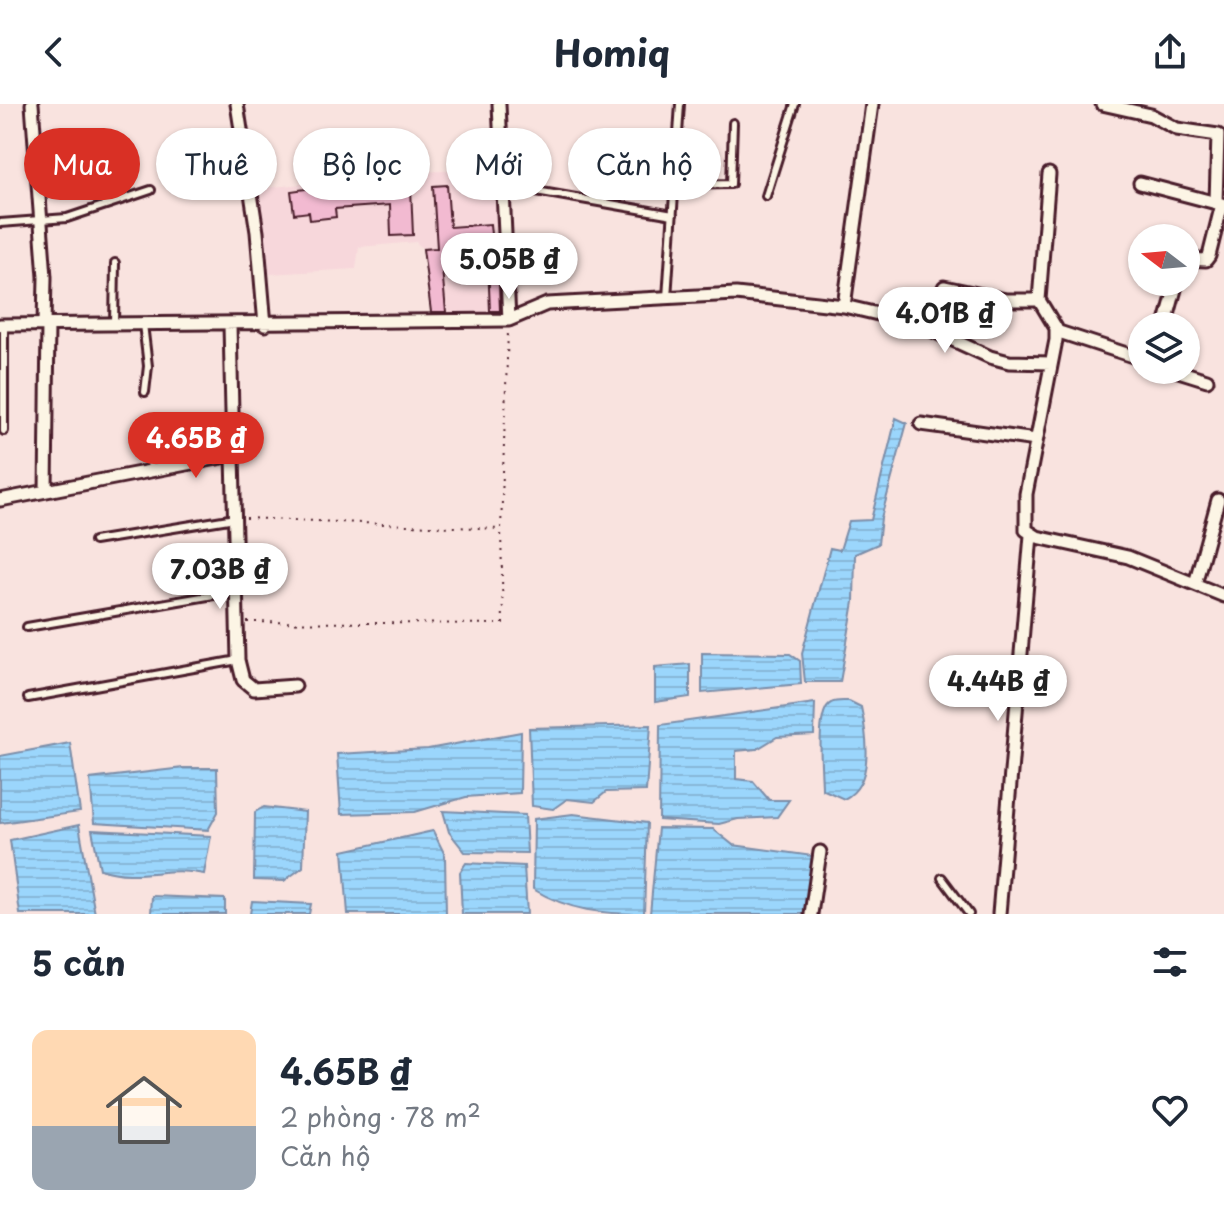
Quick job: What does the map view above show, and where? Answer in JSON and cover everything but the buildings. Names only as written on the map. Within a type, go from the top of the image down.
[{"type":"street","points":[[32,104],[42,221],[46,324],[46,491]]},
{"type":"street","points":[[237,104],[257,232],[265,325]]},
{"type":"street","points":[[499,104],[500,128]]},
{"type":"street","points":[[844,306],[872,104]]},
{"type":"street","points":[[1102,104],[1151,115],[1177,129],[1218,135],[1221,204],[1206,260],[1200,260]]},
{"type":"street","points":[[1049,174],[1039,300],[1056,331],[1024,514],[1026,530],[1031,535],[1128,557],[1224,596]]},
{"type":"street","points":[[1140,183],[1221,204]]},
{"type":"street","points":[[503,200],[509,320]]},
{"type":"street","points":[[944,287],[1006,300],[1039,300]]},
{"type":"street","points":[[2,325],[265,325],[509,320],[547,304],[736,294],[844,306],[916,323],[990,357],[1009,362],[1051,363]]},
{"type":"street","points":[[230,325],[238,660],[248,688],[295,686]]},
{"type":"street","points":[[1056,331],[1128,354]]},
{"type":"street","points":[[1200,378],[1207,380]]},
{"type":"street","points":[[921,424],[1036,440]]},
{"type":"street","points":[[0,500],[233,455]]},
{"type":"street","points":[[1195,584],[1218,500]]},
{"type":"street","points":[[999,914],[1031,535]]},
{"type":"street","points":[[811,914],[820,852]]},
{"type":"lane","points":[[679,128],[680,104]]},
{"type":"lane","points":[[766,196],[795,104]]},
{"type":"lane","points":[[864,104],[872,104]]},
{"type":"lane","points":[[721,184],[731,184],[733,123]]},
{"type":"lane","points":[[0,223],[42,221],[85,214],[151,190]]},
{"type":"lane","points":[[552,194],[673,215]]},
{"type":"lane","points":[[667,298],[674,200]]},
{"type":"lane","points":[[114,324],[115,263]]},
{"type":"lane","points":[[143,324],[148,366],[145,392]]},
{"type":"lane","points":[[2,325],[4,431]]},
{"type":"lane","points":[[147,429],[151,471]]},
{"type":"lane","points":[[94,541],[235,518]]},
{"type":"lane","points":[[27,627],[237,591]]},
{"type":"lane","points":[[28,698],[238,660]]},
{"type":"lane","points":[[942,878],[969,914]]},
{"type":"path","points":[[238,622],[503,624],[501,529],[509,320]]},
{"type":"path","points":[[235,518],[501,529]]},
{"type":"shaded area","points":[[446,171],[446,200],[499,200],[505,315],[432,317],[423,249],[416,242],[359,247],[356,269],[269,274],[257,200],[277,200],[277,187],[293,185],[293,200],[430,200],[430,172]]},
{"type":"water","points":[[896,418],[907,423],[881,518],[878,544],[855,554],[854,602],[840,682],[805,682],[802,653],[830,548],[840,550],[849,521],[871,520]]},
{"type":"water","points":[[702,653],[790,654],[800,661],[801,684],[702,693]]},
{"type":"water","points":[[690,664],[690,697],[655,702],[655,667]]},
{"type":"water","points":[[849,701],[861,707],[866,758],[861,782],[844,799],[822,789],[821,729],[826,708],[831,703]]},
{"type":"water","points":[[815,703],[814,735],[777,737],[757,749],[736,751],[736,779],[753,781],[769,800],[789,800],[777,817],[738,819],[719,824],[659,820],[660,725]]},
{"type":"water","points":[[651,725],[646,791],[606,792],[594,802],[567,799],[553,809],[532,806],[529,728]]},
{"type":"water","points":[[521,732],[520,793],[466,797],[415,812],[341,814],[337,754],[428,749]]},
{"type":"water","points":[[70,743],[80,812],[0,823],[0,756]]},
{"type":"water","points":[[183,768],[217,768],[218,812],[208,830],[94,823],[90,779]]},
{"type":"water","points":[[264,807],[305,812],[303,867],[284,881],[254,880],[255,812]]},
{"type":"water","points":[[443,811],[525,815],[527,853],[465,852],[449,832]]},
{"type":"water","points":[[573,814],[647,823],[644,914],[573,907],[533,889],[534,819]]},
{"type":"water","points":[[79,825],[95,914],[20,914],[10,840]]},
{"type":"water","points":[[658,828],[713,829],[733,845],[813,856],[805,914],[650,914]]},
{"type":"water","points":[[92,830],[211,836],[204,874],[177,871],[128,874],[100,869]]},
{"type":"water","points":[[433,831],[445,855],[446,914],[348,914],[343,851]]},
{"type":"water","points":[[466,863],[524,866],[527,914],[462,914],[460,872]]},
{"type":"water","points":[[152,896],[225,899],[225,914],[151,914]]},
{"type":"water","points":[[252,901],[311,904],[309,914],[250,914]]}]
